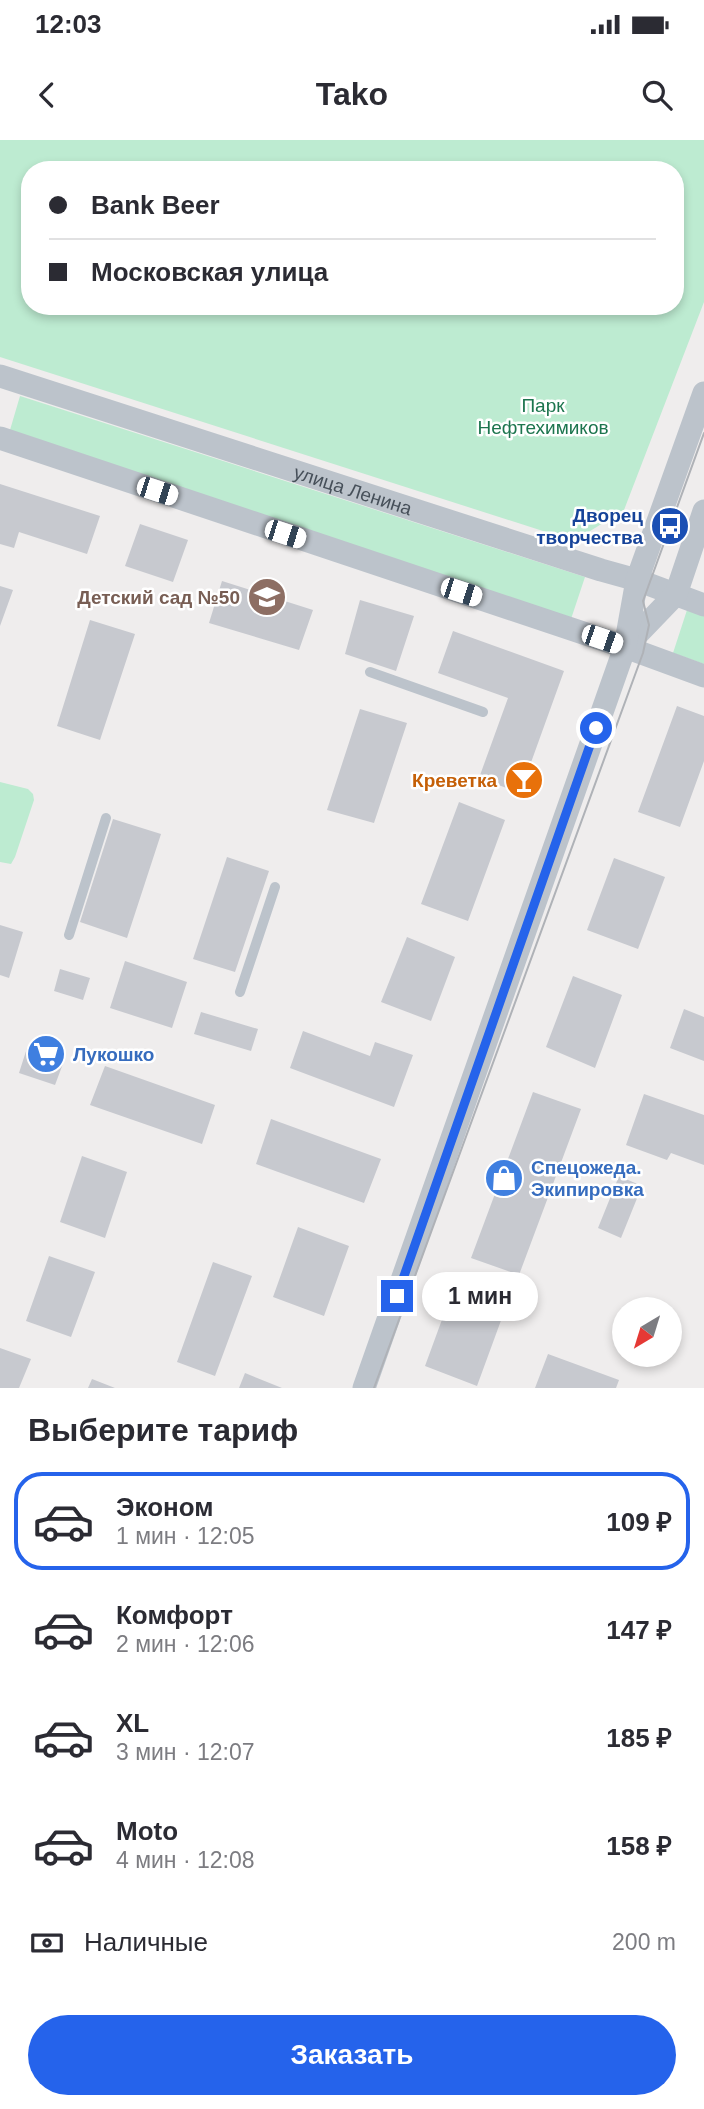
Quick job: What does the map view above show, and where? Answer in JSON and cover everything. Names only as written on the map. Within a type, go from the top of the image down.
[{"type":"street","name":"улица Ленина","points":[[0,376],[637,580],[704,605]]},
{"type":"street","points":[[364,1388],[625,647],[637,580],[704,393]]},
{"type":"street","points":[[0,439],[625,647],[704,677]]},
{"type":"street","points":[[625,647],[676,594],[704,511]]},
{"type":"lane","points":[[370,672],[483,712]]},
{"type":"lane","points":[[69,934],[106,818]]},
{"type":"lane","points":[[240,992],[275,887]]},
{"type":"green space","name":"Парк Нефтехимиков","points":[[0,140],[704,140],[704,302],[624,510],[574,541],[0,357]]},
{"type":"green space","points":[[20,396],[585,577],[571,619],[10,430]]},
{"type":"green space","points":[[687,610],[704,616],[704,664],[673,653]]},
{"type":"green space","points":[[0,782],[28,789],[34,800],[11,864],[0,862]]},
{"type":"building","points":[[0,484],[100,516],[87,554],[19,532],[14,548],[0,544]]},
{"type":"building","points":[[140,524],[188,540],[173,582],[125,566]]},
{"type":"building","points":[[222,581],[313,610],[299,650],[209,623]]},
{"type":"building","points":[[0,586],[13,590],[0,626]]},
{"type":"building","points":[[360,600],[414,616],[396,671],[345,654]]},
{"type":"building","points":[[90,620],[135,634],[100,740],[57,726]]},
{"type":"building","points":[[453,631],[564,671],[520,793],[479,778],[508,698],[438,673]]},
{"type":"building","points":[[677,706],[704,716],[704,761],[680,827],[638,812]]},
{"type":"building","points":[[360,709],[407,723],[374,823],[327,810]]},
{"type":"building","points":[[459,802],[505,820],[468,921],[421,904]]},
{"type":"building","points":[[113,819],[161,834],[127,938],[80,922]]},
{"type":"building","points":[[227,857],[269,871],[235,972],[193,959]]},
{"type":"building","points":[[614,858],[665,877],[638,949],[587,930]]},
{"type":"building","points":[[0,925],[23,932],[9,978],[0,975]]},
{"type":"building","points":[[407,937],[455,957],[431,1021],[381,1002]]},
{"type":"building","points":[[125,961],[187,982],[172,1028],[110,1008]]},
{"type":"building","points":[[60,969],[90,978],[83,1000],[54,991]]},
{"type":"building","points":[[573,976],[622,995],[595,1068],[546,1047]]},
{"type":"building","points":[[684,1009],[704,1017],[704,1061],[670,1048]]},
{"type":"building","points":[[201,1012],[258,1029],[251,1051],[194,1034]]},
{"type":"building","points":[[303,1031],[370,1056],[375,1042],[413,1055],[394,1107],[290,1068]]},
{"type":"building","points":[[27,1048],[64,1061],[55,1085],[19,1073]]},
{"type":"building","points":[[105,1066],[215,1105],[202,1144],[90,1105]]},
{"type":"building","points":[[533,1092],[581,1109],[519,1275],[471,1258]]},
{"type":"building","points":[[644,1094],[704,1115],[704,1165],[671,1153],[667,1160],[626,1145]]},
{"type":"building","points":[[271,1119],[381,1159],[364,1203],[256,1164]]},
{"type":"building","points":[[82,1156],[127,1172],[105,1238],[60,1222]]},
{"type":"building","points":[[619,1176],[642,1186],[621,1238],[598,1228]]},
{"type":"building","points":[[298,1227],[349,1246],[324,1316],[273,1297]]},
{"type":"building","points":[[49,1256],[95,1272],[71,1337],[26,1321]]},
{"type":"building","points":[[213,1262],[252,1276],[215,1376],[177,1362]]},
{"type":"building","points":[[451,1295],[503,1315],[477,1386],[425,1366]]},
{"type":"building","points":[[0,1348],[31,1359],[19,1388],[0,1388]]},
{"type":"building","points":[[548,1354],[619,1380],[616,1388],[535,1388]]},
{"type":"building","points":[[245,1373],[282,1388],[239,1388]]},
{"type":"building","points":[[92,1379],[115,1388],[88,1388]]},
{"type":"tram line","points":[[374,1388],[643,653],[649,625],[643,601],[704,433]]},
{"type":"place","name":"Дворец творчества","points":[[670,526]]},
{"type":"place","name":"Детский сад №50","points":[[267,597]]},
{"type":"place","name":"Креветка","points":[[524,780]]},
{"type":"place","name":"Лукошко","points":[[46,1054]]},
{"type":"place","name":"Спецожеда. Экипировка","points":[[504,1178]]},
{"type":"route","points":[[397,1296],[596,728]]}]
